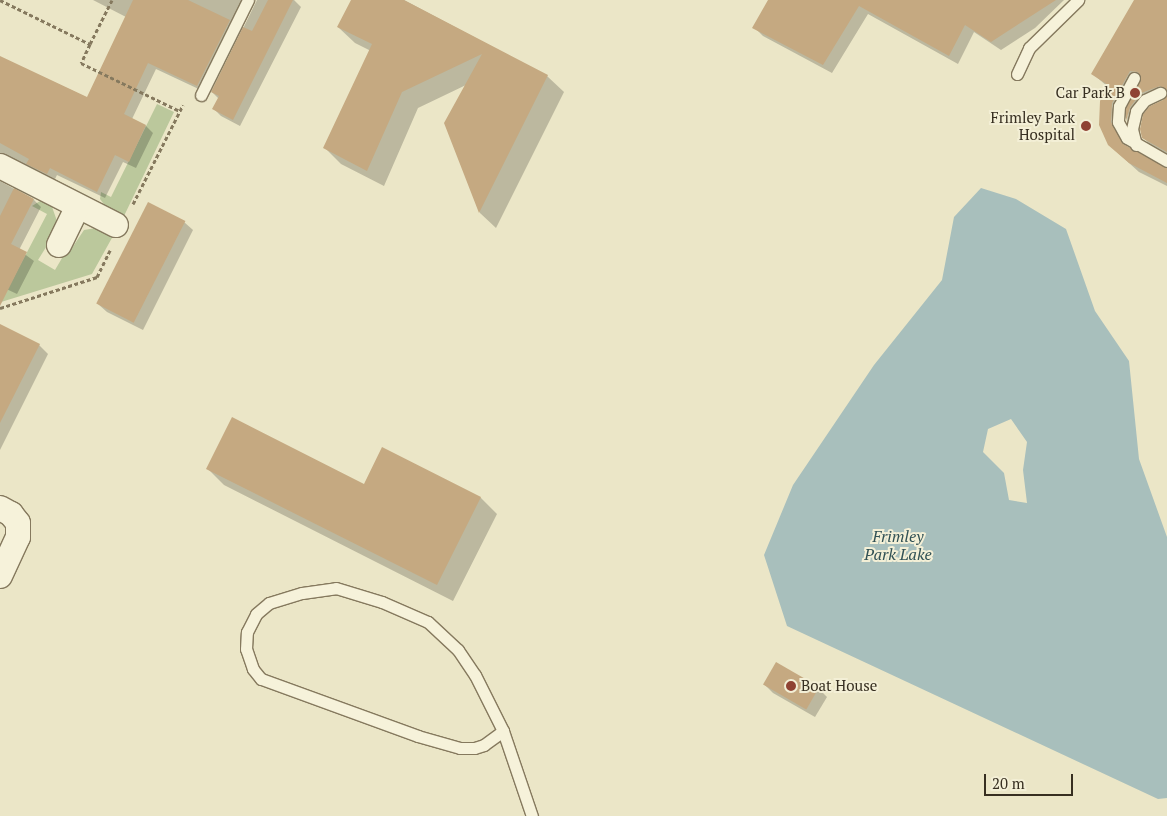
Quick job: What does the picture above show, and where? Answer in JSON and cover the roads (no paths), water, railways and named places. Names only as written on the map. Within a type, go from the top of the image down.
[{"type":"street","points":[[0,166],[116,226]]},
{"type":"street","points":[[59,245],[78,206]]},
{"type":"street","points":[[0,508],[11,514],[18,523],[18,537],[0,576]]},
{"type":"lane","points":[[201,94],[248,0]]},
{"type":"lane","points":[[1016,74],[1029,48],[1078,0]]},
{"type":"lane","points":[[1134,78],[1119,106],[1118,114],[1122,132],[1136,145],[1167,162]]},
{"type":"lane","points":[[1136,145],[1132,129],[1136,111],[1145,100],[1160,93]]},
{"type":"lane","points":[[504,731],[484,745],[474,748],[460,748],[418,736],[260,679],[253,668],[246,649],[247,632],[256,614],[269,603],[302,593],[336,588],[382,602],[428,622],[454,645],[475,675],[504,731],[532,816]]},
{"type":"water","name":"Frimley Park Lake","points":[[981,188],[1016,199],[1066,229],[1095,311],[1129,361],[1139,459],[1167,537],[1167,798],[1158,799],[787,626],[764,555],[793,485],[874,365],[942,280],[954,217]],"holes":[[[1011,419],[1027,442],[1023,470],[1027,503],[1009,500],[1004,473],[983,452],[988,429]]]},
{"type":"place","name":"Car Park B","points":[[1135,93]]},
{"type":"place","name":"Frimley Park Hospital","points":[[1086,126]]},
{"type":"place","name":"Boat House","points":[[791,686]]}]
